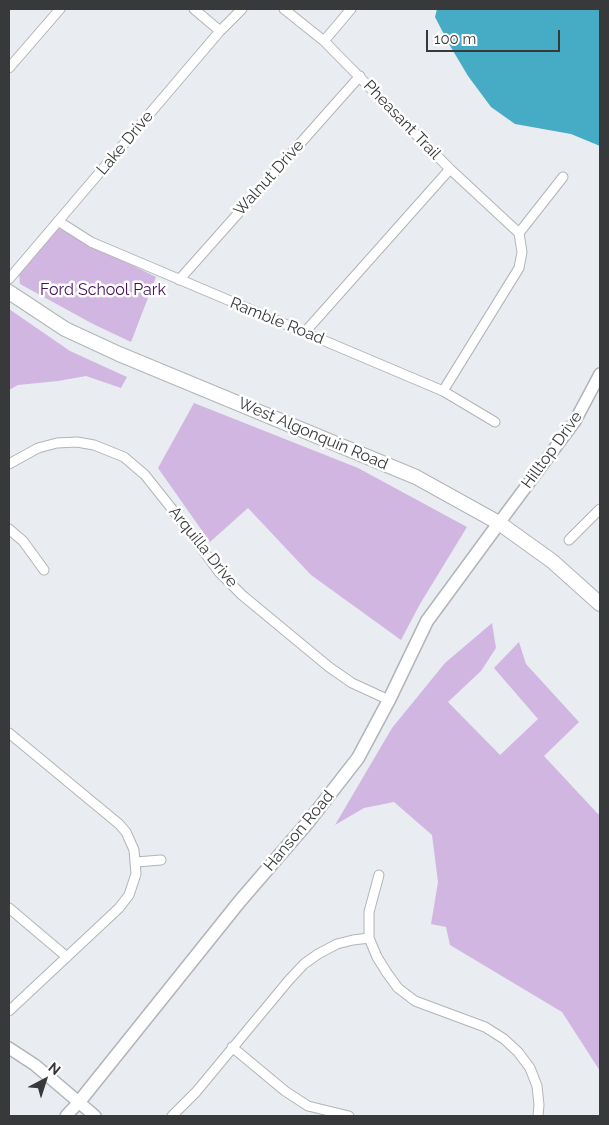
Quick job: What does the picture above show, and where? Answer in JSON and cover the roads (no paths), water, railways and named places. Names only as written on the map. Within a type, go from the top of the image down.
[{"type":"main road","name":"West Algonquin Road","points":[[9,292],[65,329],[101,346],[416,478],[499,523],[552,561],[600,604]]},
{"type":"main road","name":"Hanson Road","points":[[79,1102],[240,901],[309,821],[358,758],[389,700],[427,621],[499,523]]},
{"type":"street","points":[[9,68],[60,9]]},
{"type":"street","points":[[194,9],[220,31]]},
{"type":"street","name":"Lake Drive","points":[[9,279],[220,31],[242,9]]},
{"type":"street","name":"Pheasant Trail","points":[[284,9],[324,41],[450,168],[519,233]]},
{"type":"street","points":[[324,41],[352,9]]},
{"type":"street","name":"Walnut Drive","points":[[178,280],[360,76]]},
{"type":"street","points":[[305,332],[450,168]]},
{"type":"street","points":[[443,391],[520,268],[522,252],[519,233],[563,177]]},
{"type":"street","name":"Ramble Road","points":[[58,222],[91,242],[443,391],[495,422]]},
{"type":"street","name":"Hilltop Drive","points":[[499,523],[575,421],[600,374]]},
{"type":"street","name":"Arquilla Drive","points":[[9,464],[38,448],[57,443],[76,442],[94,445],[124,457],[144,475],[180,519],[219,572],[242,595],[329,667],[352,683],[389,700]]},
{"type":"street","points":[[569,540],[600,509]]},
{"type":"street","points":[[9,528],[23,541],[44,570]]},
{"type":"street","points":[[9,733],[120,824],[131,841],[136,862],[134,883],[124,902],[9,1011]]},
{"type":"street","points":[[136,862],[161,860]]},
{"type":"street","points":[[379,875],[368,912],[369,938],[387,973],[415,1001],[485,1027],[504,1039],[518,1052],[530,1068],[534,1078],[539,1096],[538,1116]]},
{"type":"street","points":[[9,908],[67,957]]},
{"type":"street","points":[[172,1116],[196,1092],[232,1047],[304,964],[337,944],[369,938]]},
{"type":"street","points":[[232,1047],[308,1106],[349,1116]]},
{"type":"street","points":[[9,1048],[35,1065],[96,1116]]},
{"type":"street","name":"Hanson Road","points":[[66,1116],[79,1102]]},
{"type":"water","points":[[437,9],[600,9],[600,146],[571,134],[515,124],[491,107],[468,76],[449,44],[435,17]]},
{"type":"park label","name":"Ford School Park","points":[[103,290]]}]
